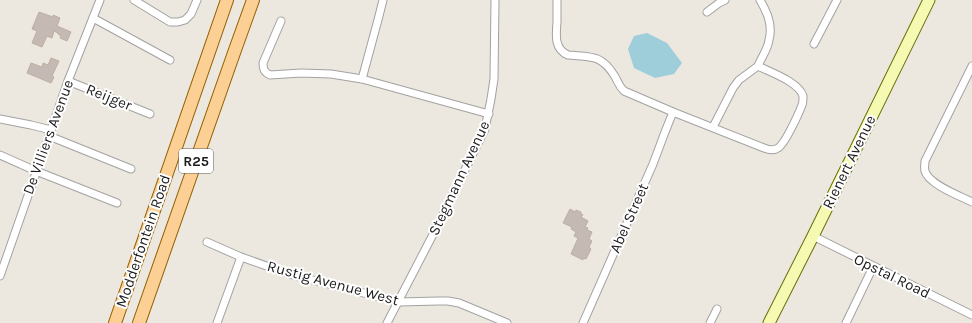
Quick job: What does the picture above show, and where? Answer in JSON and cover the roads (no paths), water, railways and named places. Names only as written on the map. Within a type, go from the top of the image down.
[{"type":"main road","name":"Modderfontein Road","points":[[115,323],[227,0]]},
{"type":"main road","name":"Modderfontein Road","points":[[139,323],[253,0]]},
{"type":"street","name":"De Villiers Avenue","points":[[0,276],[68,81],[100,0]]},
{"type":"street","points":[[134,0],[170,22],[185,20],[191,14],[197,0]]},
{"type":"street","points":[[362,79],[380,16],[383,0]]},
{"type":"street","name":"Stegmann Avenue","points":[[387,323],[399,302],[485,129],[489,114],[494,79],[495,0]]},
{"type":"street","points":[[557,0],[556,38],[558,46],[565,54],[596,58],[607,66],[614,75],[619,86],[624,90],[673,112],[771,150],[778,148],[784,143],[803,103],[803,96],[799,89],[790,81],[758,66]]},
{"type":"street","points":[[707,12],[718,3],[725,0]]},
{"type":"street","points":[[712,127],[732,88],[739,80],[758,66],[769,41],[770,30],[767,13],[760,0]]},
{"type":"street","points":[[814,44],[837,0]]},
{"type":"street","name":"Rienert Avenue","points":[[769,323],[929,0]]},
{"type":"street","points":[[93,18],[170,60]]},
{"type":"street","points":[[280,21],[263,63],[263,69],[270,75],[301,73],[331,74],[362,79],[489,114]]},
{"type":"street","points":[[972,66],[925,161],[924,170],[928,178],[936,184],[972,202]]},
{"type":"street","name":"Reijger","points":[[68,81],[150,114]]},
{"type":"street","name":"Abel Street","points":[[583,323],[653,164],[664,132],[673,112]]},
{"type":"street","points":[[0,119],[31,125],[130,169]]},
{"type":"street","points":[[0,155],[117,203]]},
{"type":"street","name":"Opstal Road","points":[[813,236],[972,315]]},
{"type":"street","name":"Rustig Avenue West","points":[[207,242],[241,257],[293,275],[399,302],[448,301],[507,323]]},
{"type":"street","points":[[217,323],[241,257]]},
{"type":"street","points":[[846,323],[873,267]]},
{"type":"street","points":[[710,323],[716,309]]},
{"type":"water","points":[[647,33],[667,43],[682,63],[674,74],[655,78],[634,68],[628,49],[634,36]]}]
